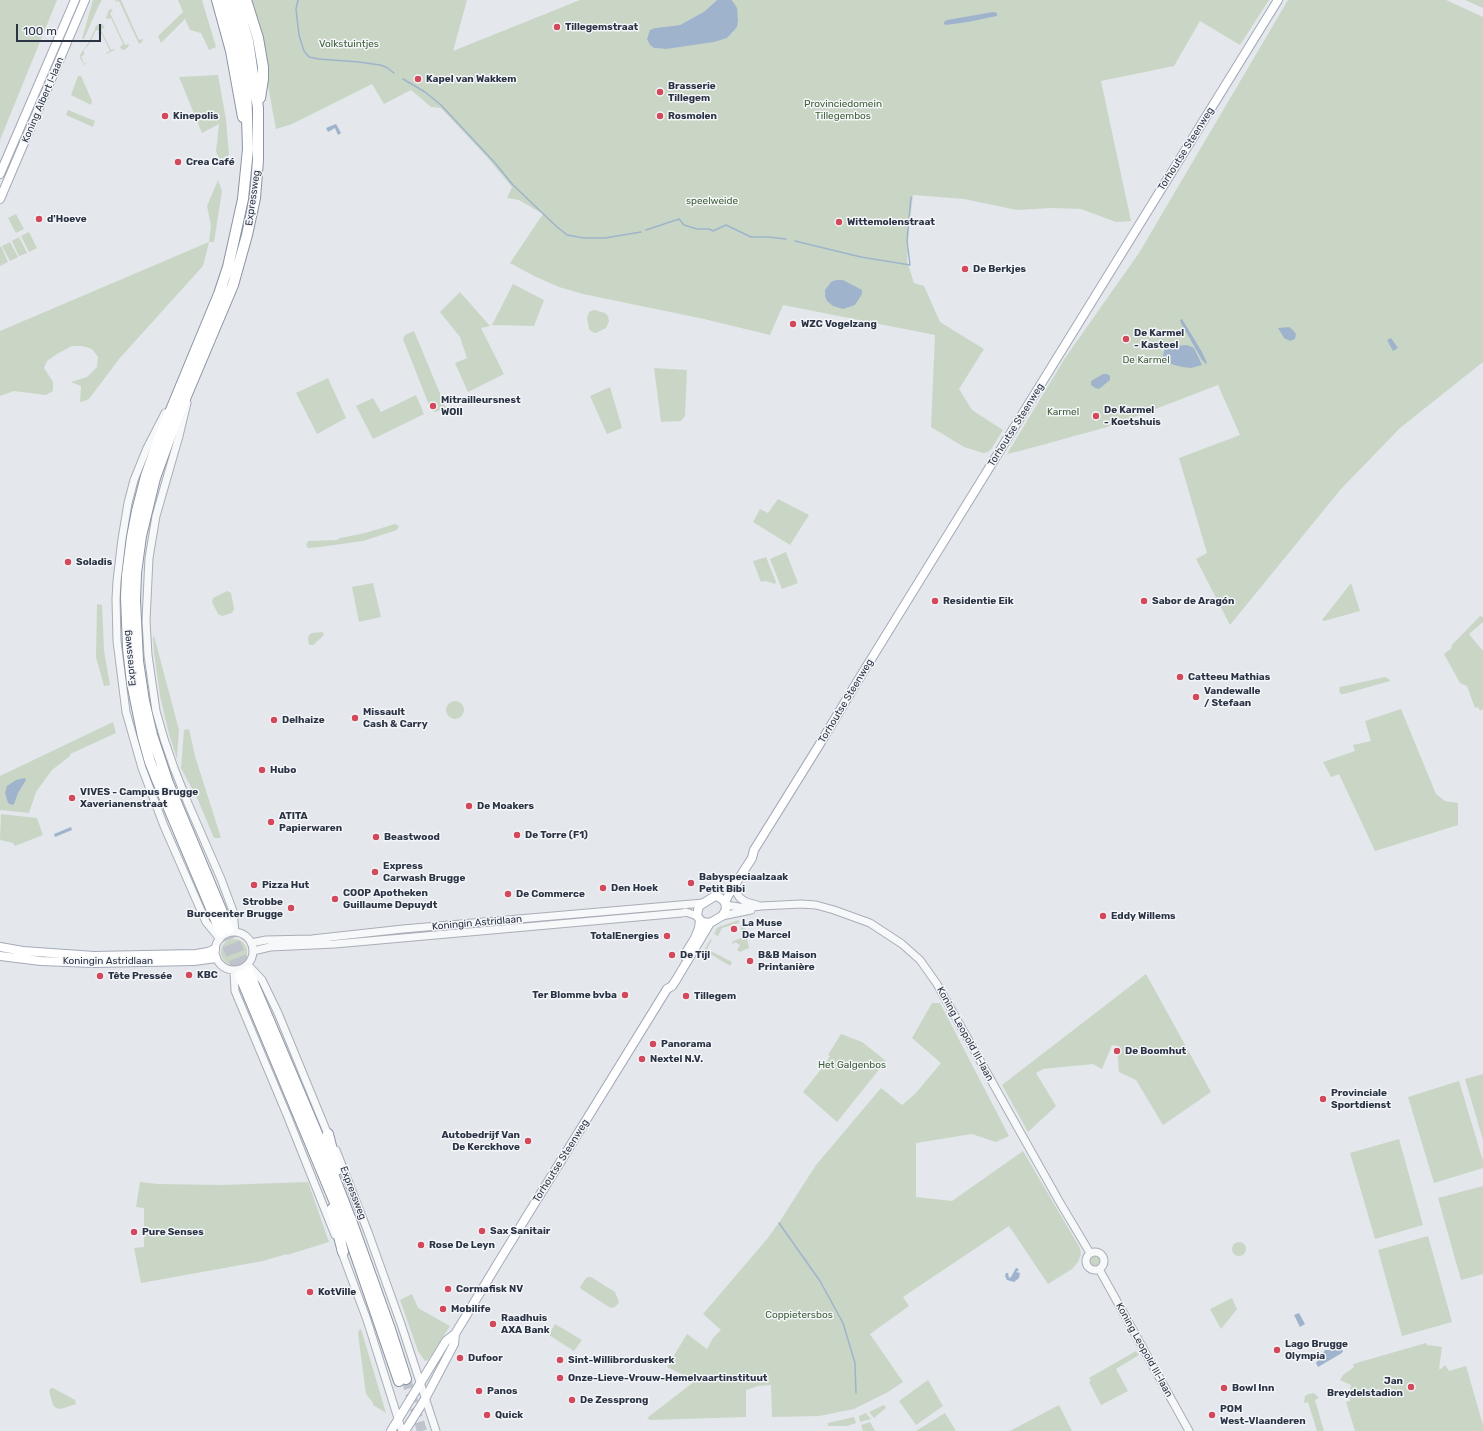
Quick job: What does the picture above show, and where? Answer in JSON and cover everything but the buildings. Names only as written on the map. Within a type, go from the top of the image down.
[{"type":"highway","points":[[217,0],[230,45],[241,114],[248,132]]},
{"type":"highway","name":"Expressweg","points":[[226,933],[150,762],[138,717],[132,683],[128,648],[126,597],[127,576],[137,511],[146,476],[159,438],[210,319],[228,267],[243,199],[248,132],[246,90],[244,66],[234,20],[227,0]]},
{"type":"highway","name":"Expressweg","points":[[226,933],[156,749],[144,701],[136,644],[135,600],[136,572],[145,516],[155,478],[166,446],[233,285],[247,235],[257,180],[258,108],[248,41],[236,0]]},
{"type":"highway","points":[[246,0],[258,38],[263,67],[263,79],[258,108]]},
{"type":"highway","name":"Expressweg","points":[[242,970],[370,1273],[402,1380]]},
{"type":"highway","points":[[328,1134],[338,1173],[330,1203],[343,1252]]},
{"type":"main road","name":"Koning Albert I-laan","points":[[0,174],[75,0]]},
{"type":"main road","name":"Koning Albert I-laan","points":[[0,199],[85,0]]},
{"type":"main road","name":"Torhoutse Steenweg","points":[[724,901],[752,858],[754,850],[814,754],[860,676],[1278,0]]},
{"type":"main road","name":"Torhoutse Steenweg","points":[[724,901],[722,894],[747,855],[754,850]]},
{"type":"main road","points":[[715,896],[724,901],[724,913],[722,916],[710,923],[702,922],[698,918],[698,910],[703,903],[715,896]]},
{"type":"main road","name":"Torhoutse Steenweg","points":[[391,1431],[446,1341],[455,1334],[667,989],[668,982],[695,938],[699,928],[698,918]]},
{"type":"main road","name":"Torhoutse Steenweg","points":[[667,989],[673,985],[710,923]]},
{"type":"main road","name":"Koningin Astridlaan","points":[[0,947],[24,951],[94,956],[196,954],[208,952],[216,954]]},
{"type":"main road","name":"Koningin Astridlaan","points":[[0,956],[42,961],[93,963],[194,961],[216,954]]},
{"type":"main road","name":"Torhoutse Steenweg","points":[[405,1431],[425,1398],[454,1344],[455,1334]]},
{"type":"street","name":"Expressweg","points":[[185,376],[147,448],[134,480],[128,503],[118,564],[116,599],[117,641],[126,712],[150,790],[206,922],[226,933],[233,911],[174,768],[156,711],[150,675],[146,621],[149,558],[156,516],[179,436],[190,387]]},
{"type":"street","points":[[733,887],[740,898],[746,902],[761,906]]},
{"type":"street","name":"Koning Leopold III-laan","points":[[724,901],[739,908],[801,904],[816,905],[851,915],[886,932],[920,960],[938,984],[1090,1253]]},
{"type":"street","name":"Koningin Astridlaan","points":[[253,951],[270,947],[335,944],[703,903]]},
{"type":"street","name":"Koning Leopold III-laan","points":[[722,916],[770,906]]},
{"type":"street","name":"Koningin Astridlaan","points":[[251,943],[266,940],[306,939],[403,929],[686,912],[698,918]]},
{"type":"street","points":[[242,970],[223,967],[216,954],[226,933],[244,935],[251,943],[253,951],[252,958],[242,970],[234,984],[235,991],[287,1115],[338,1245],[343,1252],[367,1320],[402,1431]]},
{"type":"street","name":"Expressweg","points":[[242,970],[262,980],[278,1013],[328,1134],[336,1148],[401,1324],[436,1431]]},
{"type":"street","name":"Koning Leopold III-laan","points":[[1097,1252],[1103,1256],[1104,1264],[1099,1269],[1093,1270],[1086,1264],[1086,1257],[1090,1253],[1097,1252]]},
{"type":"street","name":"Koning Leopold III-laan","points":[[1099,1269],[1189,1431]]},
{"type":"green space","points":[[0,0],[57,0],[0,140]]},
{"type":"green space","points":[[93,0],[102,0],[84,39],[82,39]]},
{"type":"green space","points":[[116,0],[121,0],[139,40],[143,39],[139,44],[119,1],[115,2]]},
{"type":"green space","points":[[178,0],[202,0],[216,47],[209,50],[201,33],[190,30],[185,19],[161,43],[158,36],[183,12]]},
{"type":"green space","name":"Provinciedomein Tillegembos","points":[[252,0],[467,0],[453,51],[580,0],[717,0],[705,11],[680,25],[655,28],[650,45],[654,48],[666,49],[734,1],[732,0],[1269,0],[1240,45],[1200,21],[1174,66],[1101,81],[1131,221],[1116,222],[1081,209],[1051,208],[1017,210],[964,199],[913,195],[907,261],[914,283],[924,286],[940,322],[984,349],[959,389],[972,410],[1003,430],[992,448],[988,452],[983,453],[964,447],[931,427],[935,335],[783,305],[770,335],[704,319],[583,294],[559,287],[510,263],[543,214],[519,200],[507,198],[512,187],[487,157],[441,108],[431,107],[411,90],[384,104],[372,84],[292,124],[276,129]]},
{"type":"green space","points":[[1288,0],[1446,0],[1483,17],[1483,362],[1400,428],[1341,489],[1230,625],[1196,559],[1207,553],[1179,458],[1240,435],[1218,385],[1111,426],[1007,454],[1065,358],[1139,253]]},
{"type":"green space","points":[[1465,0],[1483,0],[1483,8]]},
{"type":"green space","points":[[109,10],[113,10],[110,13],[125,45],[129,44],[124,50],[120,47],[123,44],[111,18],[106,18]]},
{"type":"green space","points":[[102,24],[105,27],[101,30],[111,50],[115,50],[106,54],[110,51],[102,34],[98,35],[99,31],[96,30],[90,43],[84,50],[84,55],[81,56],[84,64],[88,62],[84,65],[80,55],[89,42],[96,26]]},
{"type":"green space","points":[[218,75],[226,120],[229,155],[220,160],[216,152],[219,124],[202,133],[179,77]]},
{"type":"green space","points":[[78,76],[81,76],[92,101],[91,105],[71,95]]},
{"type":"green space","points":[[68,110],[95,121],[93,127],[66,115]]},
{"type":"green space","points":[[218,180],[222,191],[214,242],[209,242],[211,226],[207,206]]},
{"type":"green space","points":[[16,214],[24,229],[16,233],[8,218]]},
{"type":"green space","points":[[29,232],[37,248],[29,252],[21,236]]},
{"type":"green space","points":[[19,237],[27,253],[19,256],[12,241]]},
{"type":"green space","points":[[10,242],[18,257],[10,261],[2,246]]},
{"type":"green space","points":[[209,242],[203,266],[119,359],[89,399],[80,402],[81,386],[71,382],[87,377],[97,367],[98,357],[92,349],[82,346],[72,346],[47,361],[44,368],[53,382],[53,391],[46,395],[14,391],[0,396],[0,331]]},
{"type":"green space","points":[[1,246],[8,262],[0,266],[0,247]]},
{"type":"green space","points":[[513,284],[544,300],[534,326],[492,325]]},
{"type":"green space","points":[[460,292],[490,326],[481,328],[504,374],[468,392],[455,363],[467,358],[460,337],[440,312]]},
{"type":"green space","points":[[594,310],[605,313],[608,316],[609,321],[606,328],[596,333],[589,329],[587,318],[589,312]]},
{"type":"green space","points":[[414,331],[446,408],[435,412],[431,410],[403,339],[405,335]]},
{"type":"green space","points":[[654,368],[687,370],[685,416],[681,421],[661,422]]},
{"type":"green space","points":[[328,378],[346,418],[317,434],[296,393]]},
{"type":"green space","points":[[610,387],[622,428],[607,434],[590,396]]},
{"type":"green space","points":[[416,395],[424,414],[373,439],[356,406],[373,398],[381,412]]},
{"type":"green space","points":[[778,499],[809,515],[790,545],[753,522],[760,509],[768,513]]},
{"type":"green space","points":[[395,524],[399,526],[397,530],[363,541],[308,548],[306,545],[308,541],[337,540]]},
{"type":"green space","points":[[786,552],[798,583],[782,589],[770,559]]},
{"type":"green space","points":[[766,557],[776,582],[775,584],[766,581],[761,582],[753,561]]},
{"type":"green space","points":[[373,583],[381,617],[359,622],[352,587]]},
{"type":"green space","points":[[1351,583],[1360,611],[1324,621],[1322,620]]},
{"type":"green space","points":[[227,591],[231,593],[234,609],[232,613],[222,616],[218,614],[212,602],[213,598]]},
{"type":"green space","points":[[97,604],[102,605],[104,651],[110,685],[104,686],[96,657]]},
{"type":"green space","points":[[1480,616],[1483,617],[1483,622],[1469,634],[1483,651],[1483,709],[1480,711],[1478,707],[1475,708],[1467,686],[1460,683],[1444,654],[1452,648],[1451,646]]},
{"type":"green space","points":[[322,632],[324,634],[323,636],[313,645],[309,645],[309,635],[312,633]]},
{"type":"green space","points":[[154,636],[179,730],[177,759],[169,734],[160,696],[154,652]]},
{"type":"green space","points":[[1385,677],[1390,681],[1344,694],[1341,694],[1339,691],[1340,687]]},
{"type":"green space","points":[[455,701],[461,704],[464,710],[461,716],[455,719],[449,716],[446,710],[449,704]]},
{"type":"green space","points":[[1401,709],[1436,794],[1445,801],[1458,803],[1458,825],[1375,851],[1339,774],[1331,777],[1323,762],[1355,751],[1353,745],[1371,741],[1365,721]]},
{"type":"green space","points":[[113,722],[116,733],[70,754],[70,756],[52,770],[36,792],[29,813],[0,810],[0,776]]},
{"type":"green space","points":[[189,729],[195,756],[221,838],[214,838],[198,800],[181,768],[184,730]]},
{"type":"green space","points":[[1,814],[37,818],[43,835],[15,846],[13,843],[0,840]]},
{"type":"green space","points":[[619,914],[619,916],[560,920],[562,918]]},
{"type":"green space","points":[[739,920],[739,923],[722,928],[718,936],[714,934],[717,928]]},
{"type":"green space","points":[[536,921],[538,923],[428,932],[430,930]]},
{"type":"green space","points":[[740,925],[744,925],[749,948],[740,952],[737,950],[740,945],[735,942],[733,944],[732,943],[733,941],[744,937]]},
{"type":"green space","points":[[393,932],[393,937],[334,941],[374,936]]},
{"type":"green space","points":[[234,939],[243,943],[247,952],[243,961],[234,965],[225,961],[221,952],[225,943]]},
{"type":"green space","points":[[711,939],[712,940],[707,949],[732,962],[730,966],[704,950]]},
{"type":"green space","points":[[1146,974],[1211,1092],[1163,1125],[1136,1080],[1119,1072],[1117,1046],[1112,1045],[1102,1069],[1093,1064],[1043,1069],[1036,1073],[1056,1106],[1028,1132],[1002,1085]]},
{"type":"green space","name":"Coppietersbos","points":[[932,1003],[940,1003],[1009,1136],[996,1142],[972,1134],[916,1143],[916,1197],[952,1201],[1023,1151],[1080,1248],[1081,1254],[1078,1262],[1072,1269],[1048,1284],[1009,1226],[903,1297],[909,1306],[870,1334],[903,1382],[888,1392],[854,1409],[819,1416],[772,1417],[771,1385],[758,1386],[746,1390],[746,1417],[650,1420],[647,1418],[695,1381],[667,1367],[687,1334],[707,1349],[713,1338],[721,1330],[703,1314],[767,1239],[816,1165],[881,1088],[902,1105],[915,1094],[941,1063],[912,1038]]},
{"type":"green space","name":"Het Galgenbos","points":[[841,1034],[862,1042],[886,1061],[837,1122],[803,1092],[826,1063],[830,1056],[828,1055]]},
{"type":"green space","points":[[1483,1074],[1483,1140],[1465,1079]]},
{"type":"green space","points":[[1459,1081],[1483,1161],[1483,1168],[1434,1183],[1408,1097]]},
{"type":"green space","points":[[1399,1139],[1423,1225],[1375,1239],[1350,1153]]},
{"type":"green space","points":[[140,1182],[158,1184],[221,1185],[308,1182],[329,1242],[263,1261],[141,1283],[134,1248],[144,1247],[144,1237],[146,1236],[146,1228],[144,1227],[144,1208],[136,1207]]},
{"type":"green space","points":[[1483,1186],[1483,1274],[1461,1280],[1438,1198]]},
{"type":"green space","points":[[1428,1236],[1452,1322],[1402,1336],[1378,1250]]},
{"type":"green space","points":[[1239,1242],[1244,1244],[1246,1249],[1244,1254],[1239,1256],[1234,1254],[1232,1249],[1234,1244]]},
{"type":"green space","points":[[1095,1255],[1099,1257],[1101,1261],[1099,1265],[1095,1267],[1091,1265],[1089,1261],[1091,1257]]},
{"type":"green space","points":[[588,1277],[591,1277],[615,1292],[619,1302],[616,1306],[612,1308],[609,1307],[581,1289],[580,1287]]},
{"type":"green space","points":[[412,1294],[418,1308],[450,1326],[428,1360],[425,1361],[418,1351],[400,1300]]},
{"type":"green space","points":[[1232,1298],[1237,1309],[1221,1329],[1210,1309]]},
{"type":"green space","points":[[555,1324],[582,1340],[574,1351],[549,1335]]},
{"type":"green space","points":[[361,1329],[386,1413],[373,1405],[366,1394],[358,1334],[359,1330]]},
{"type":"green space","name":"Jan Breydelstadion","points":[[1426,1343],[1427,1345],[1442,1347],[1439,1369],[1445,1365],[1449,1371],[1466,1366],[1483,1425],[1483,1431],[1355,1431],[1346,1402],[1350,1401],[1349,1393],[1351,1385],[1340,1380],[1343,1375],[1354,1367],[1353,1364]]},
{"type":"green space","points":[[1136,1351],[1139,1355],[1116,1369],[1128,1391],[1101,1405],[1089,1382],[1091,1381],[1089,1378]]},
{"type":"green space","points":[[928,1380],[943,1406],[916,1425],[899,1401]]},
{"type":"green space","points":[[51,1388],[75,1400],[76,1404],[61,1409],[56,1408],[53,1405],[49,1391]]},
{"type":"green space","points":[[1314,1393],[1319,1398],[1315,1400],[1324,1431],[1317,1431],[1308,1402],[1304,1403],[1305,1396]]},
{"type":"green space","points":[[884,1405],[886,1408],[874,1418],[869,1412]]},
{"type":"green space","points":[[1059,1405],[1072,1431],[1010,1431]]},
{"type":"green space","points":[[866,1413],[871,1419],[860,1422],[859,1416]]},
{"type":"green space","points":[[945,1413],[956,1431],[916,1431]]},
{"type":"green space","points":[[854,1417],[856,1423],[847,1426],[828,1426],[828,1423]]},
{"type":"green space","points":[[870,1422],[875,1431],[863,1431],[861,1425]]},
{"type":"water","points":[[717,0],[732,0],[737,8],[737,27],[727,38],[714,42],[666,49],[654,48],[650,45],[647,39],[650,30],[680,25],[705,11]]},
{"type":"water","points":[[993,12],[997,13],[997,16],[968,22],[944,24],[947,20]]},
{"type":"water","points":[[336,124],[341,133],[338,135],[335,128],[328,132],[326,128]]},
{"type":"water","points":[[843,280],[862,290],[862,294],[855,305],[843,309],[833,306],[827,301],[825,290],[831,282]]},
{"type":"water","points":[[1182,319],[1202,352],[1207,363],[1206,364],[1202,360],[1181,323],[1180,320]]},
{"type":"water","points":[[1289,327],[1296,334],[1295,339],[1290,341],[1284,338],[1278,328]]},
{"type":"water","points":[[1391,338],[1398,348],[1393,351],[1387,340]]},
{"type":"water","points":[[1187,345],[1194,348],[1202,365],[1191,368],[1182,367],[1165,361],[1163,355],[1165,349],[1171,346]]},
{"type":"water","points":[[1103,374],[1110,376],[1110,380],[1099,389],[1091,385],[1091,381]]},
{"type":"water","points":[[25,778],[26,780],[18,793],[14,804],[12,805],[8,803],[5,793],[7,786],[16,780]]},
{"type":"water","points":[[71,827],[72,830],[55,837],[54,834]]},
{"type":"water","points":[[1016,1268],[1019,1270],[1016,1272],[1020,1273],[1019,1278],[1014,1282],[1007,1280],[1005,1276],[1006,1273],[1008,1273],[1009,1278],[1011,1277]]},
{"type":"water","points":[[1299,1313],[1305,1324],[1300,1327],[1294,1315]]},
{"type":"water","points":[[1341,1347],[1343,1351],[1342,1353],[1318,1367],[1316,1363],[1325,1350],[1334,1350]]},
{"type":"waterway","points":[[298,0],[296,9],[299,35],[304,51],[309,57],[380,65],[386,67],[394,73]]},
{"type":"waterway","points":[[403,79],[425,92],[441,105],[495,163],[513,185],[567,235],[584,238],[604,238]]},
{"type":"waterway","points":[[795,241],[861,257],[910,265],[907,241],[911,197]]},
{"type":"waterway","points":[[646,230],[679,219],[684,225],[697,229],[709,229],[713,231],[726,225],[751,237],[786,239]]},
{"type":"waterway","points":[[605,238],[641,232]]},
{"type":"waterway","points":[[779,1223],[820,1281],[843,1323],[855,1363],[856,1393]]},
{"type":"tunnel","points":[[229,929],[248,971]]},
{"type":"tunnel","points":[[221,932],[240,975]]},
{"type":"tunnel","points":[[406,1379],[422,1431]]},
{"type":"place","name":"Tillegemstraat","points":[[557,27]]},
{"type":"place","name":"Kapel van Wakkem","points":[[418,79]]},
{"type":"place","name":"Brasserie Tillegem","points":[[660,92]]},
{"type":"place","name":"Kinepolis","points":[[165,116]]},
{"type":"place","name":"Rosmolen","points":[[660,116]]},
{"type":"place","name":"Crea Café","points":[[178,162]]},
{"type":"place","name":"d'Hoeve","points":[[39,219]]},
{"type":"place","name":"Wittemolenstraat","points":[[839,222]]},
{"type":"place","name":"De Berkjes","points":[[965,269]]},
{"type":"place","name":"WZC Vogelzang","points":[[793,324]]},
{"type":"place","name":"De Karmel - Kasteel","points":[[1126,339]]},
{"type":"place","name":"Mitrailleursnest WOII","points":[[433,406]]},
{"type":"place","name":"De Karmel - Koetshuis","points":[[1096,416]]},
{"type":"place","name":"Soladis","points":[[68,562]]},
{"type":"place","name":"Residentie Eik","points":[[935,601]]},
{"type":"place","name":"Sabor de Aragón","points":[[1144,601]]},
{"type":"place","name":"Catteeu Mathias","points":[[1180,677]]},
{"type":"place","name":"Vandewalle / Stefaan","points":[[1196,697]]},
{"type":"place","name":"Missault Cash & Carry","points":[[355,718]]},
{"type":"place","name":"Delhaize","points":[[274,720]]},
{"type":"place","name":"Hubo","points":[[262,770]]},
{"type":"place","name":"VIVES - Campus Brugge Xaverianenstraat","points":[[72,798]]},
{"type":"place","name":"De Moakers","points":[[469,806]]},
{"type":"place","name":"ATITA Papierwaren","points":[[271,822]]},
{"type":"place","name":"De Torre (F1)","points":[[517,835]]},
{"type":"place","name":"Beastwood","points":[[376,837]]},
{"type":"place","name":"Express Carwash Brugge","points":[[375,872]]},
{"type":"place","name":"Babyspeciaalzaak Petit Bibi","points":[[691,883]]},
{"type":"place","name":"Pizza Hut","points":[[254,885]]},
{"type":"place","name":"Den Hoek","points":[[603,888]]},
{"type":"place","name":"De Commerce","points":[[508,894]]},
{"type":"place","name":"COOP Apotheken Guillaume Depuydt","points":[[335,899]]},
{"type":"place","name":"Strobbe Burocenter Brugge","points":[[291,908]]},
{"type":"place","name":"Eddy Willems","points":[[1103,916]]},
{"type":"place","name":"La Muse De Marcel","points":[[734,929]]},
{"type":"place","name":"TotalEnergies","points":[[667,936]]},
{"type":"place","name":"De Tijl","points":[[672,955]]},
{"type":"place","name":"B&B Maison Printanière","points":[[750,961]]},
{"type":"place","name":"KBC","points":[[189,975]]},
{"type":"place","name":"Tête Pressée","points":[[100,976]]},
{"type":"place","name":"Ter Blomme bvba","points":[[625,995]]},
{"type":"place","name":"Tillegem","points":[[686,996]]},
{"type":"place","name":"Panorama","points":[[653,1044]]},
{"type":"place","name":"De Boomhut","points":[[1117,1051]]},
{"type":"place","name":"Nextel N.V.","points":[[642,1059]]},
{"type":"place","name":"Provinciale Sportdienst","points":[[1323,1099]]},
{"type":"place","name":"Autobedrijf Van De Kerckhove","points":[[528,1141]]},
{"type":"place","name":"Sax Sanitair","points":[[482,1231]]},
{"type":"place","name":"Pure Senses","points":[[134,1232]]},
{"type":"place","name":"Rose De Leyn","points":[[421,1245]]},
{"type":"place","name":"Cormafisk NV","points":[[448,1289]]},
{"type":"place","name":"KotVille","points":[[310,1292]]},
{"type":"place","name":"Mobilife","points":[[443,1309]]},
{"type":"place","name":"Raadhuis AXA Bank","points":[[493,1324]]},
{"type":"place","name":"Lago Brugge Olympia","points":[[1277,1350]]},
{"type":"place","name":"Dufoor","points":[[460,1358]]},
{"type":"place","name":"Sint-Willibrorduskerk","points":[[560,1360]]},
{"type":"place","name":"Onze-Lieve-Vrouw-Hemelvaartinstituut","points":[[560,1378]]},
{"type":"place","name":"Jan Breydelstadion","points":[[1411,1387]]},
{"type":"place","name":"Bowl Inn","points":[[1224,1388]]},
{"type":"place","name":"Panos","points":[[479,1391]]},
{"type":"place","name":"De Zessprong","points":[[572,1400]]},
{"type":"place","name":"Quick","points":[[487,1415]]},
{"type":"place","name":"POM West-Vlaanderen","points":[[1212,1415]]},
{"type":"park label","name":"Volkstuintjes","points":[[349,44]]},
{"type":"park label","name":"speelweide","points":[[712,201]]},
{"type":"park label","name":"De Karmel","points":[[1146,360]]},
{"type":"park label","name":"Karmel","points":[[1063,412]]}]
